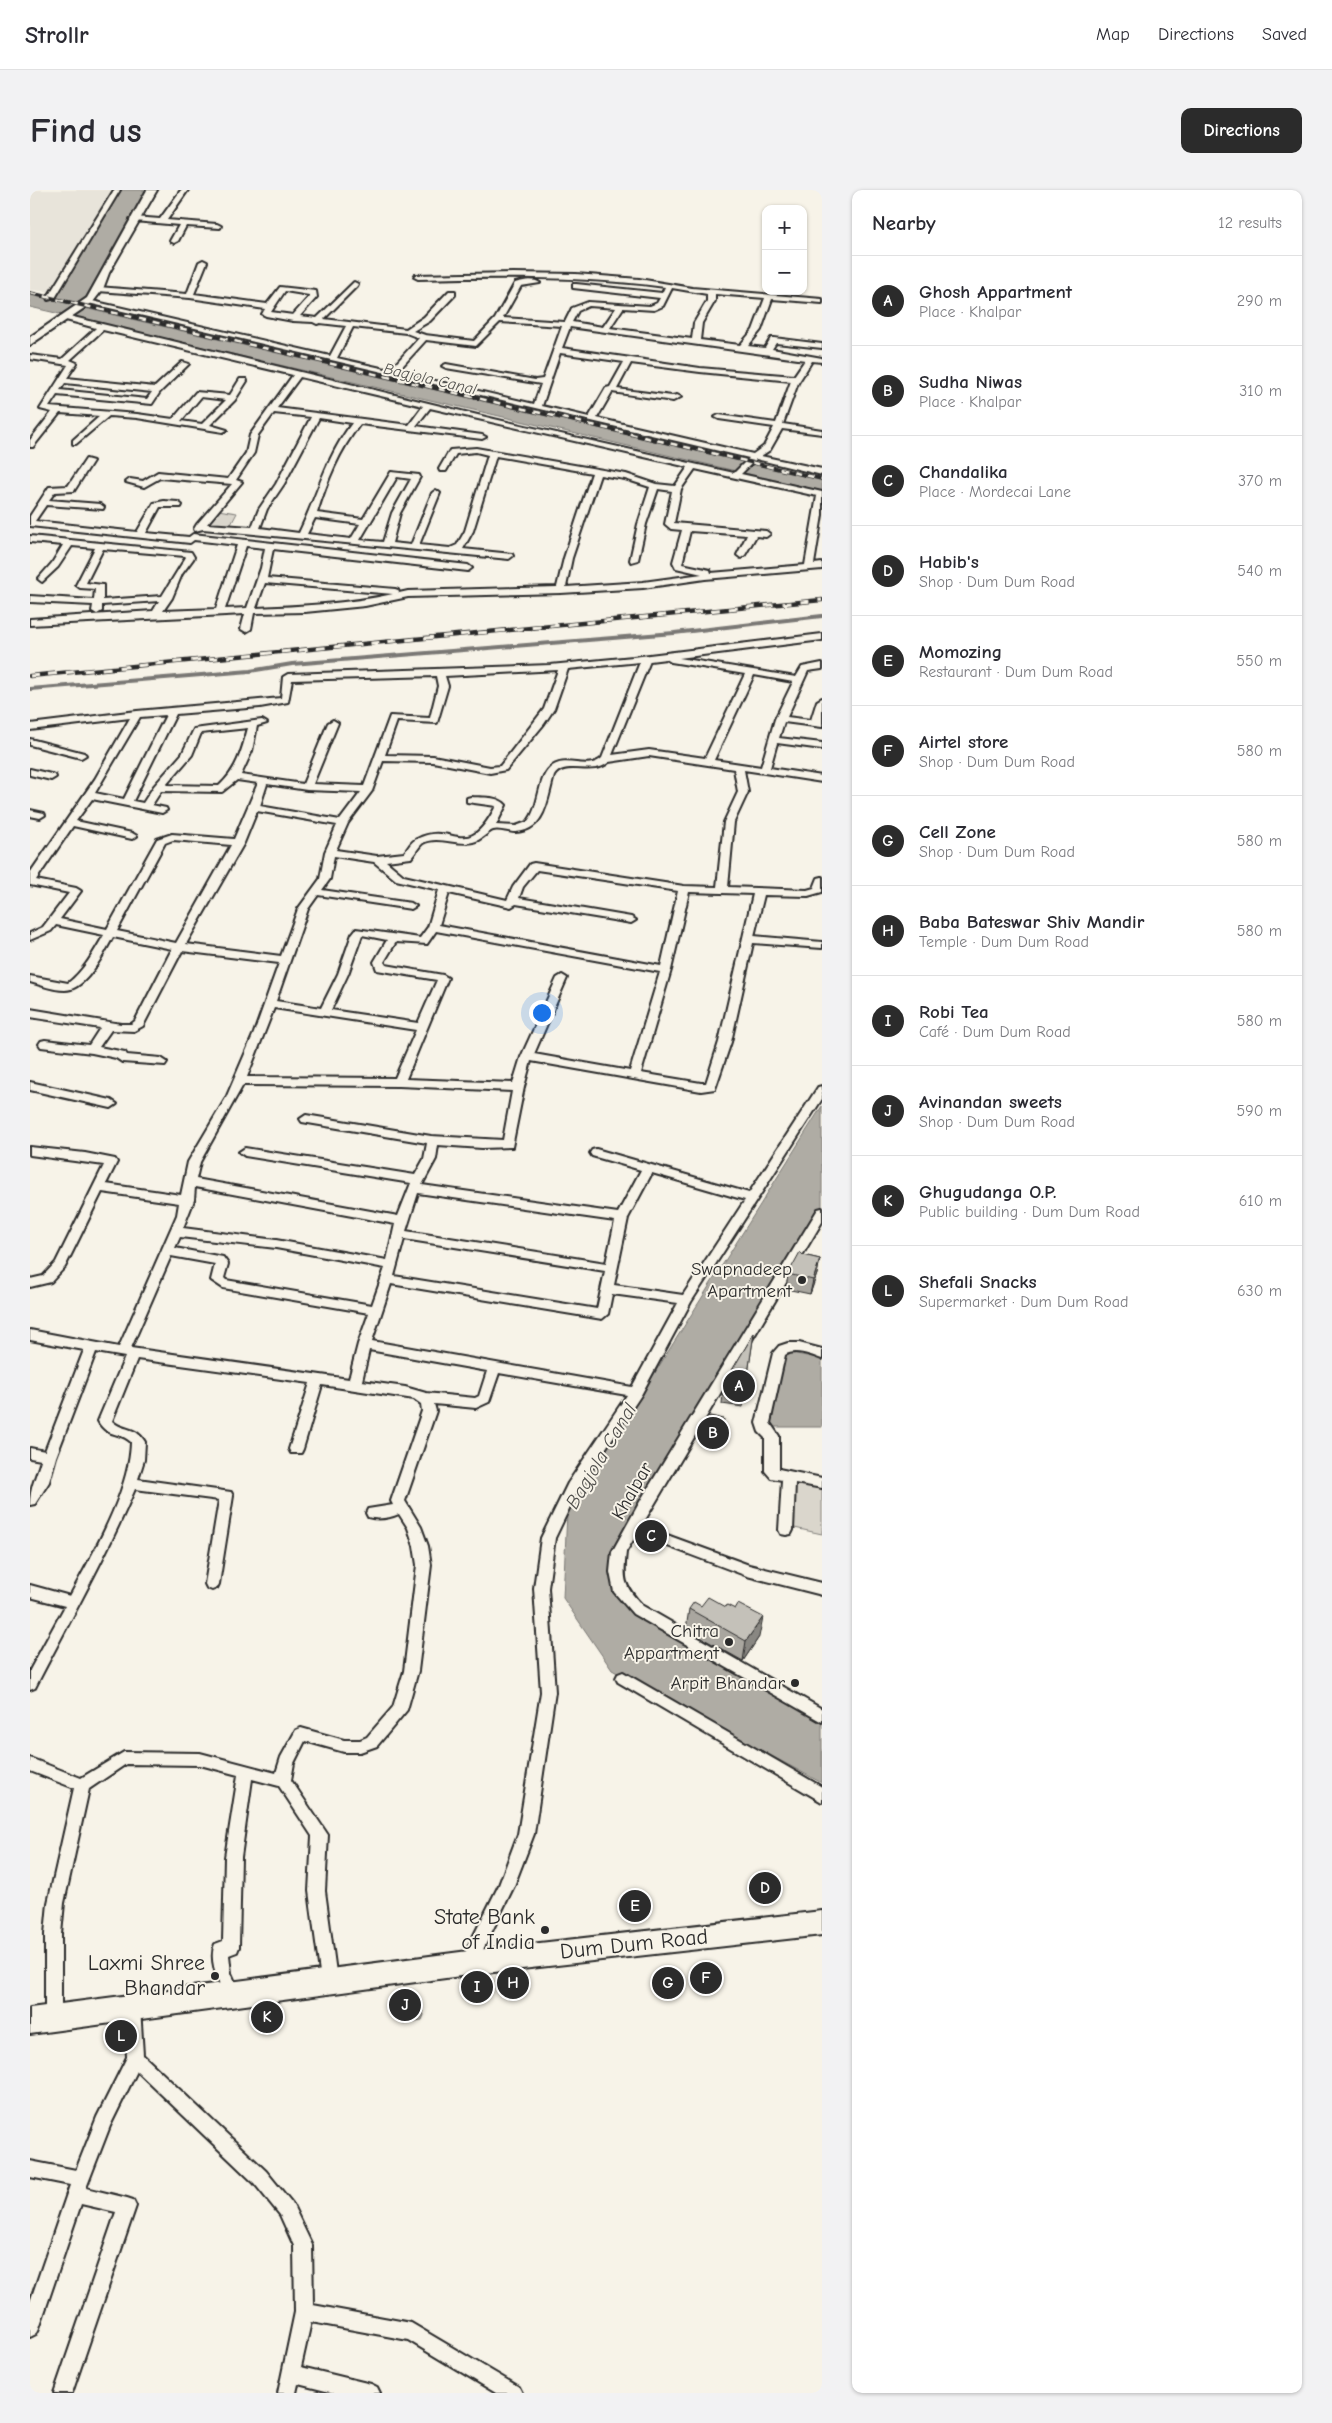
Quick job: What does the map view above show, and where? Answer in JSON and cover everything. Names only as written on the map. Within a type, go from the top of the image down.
[{"type":"main road","name":"Dum Dum Road","points":[[42,2019],[329,1980],[822,1923]]},
{"type":"street","points":[[51,298],[117,190]]},
{"type":"street","points":[[30,342],[87,302],[98,289],[104,273],[152,190]]},
{"type":"street","points":[[162,222],[185,190]]},
{"type":"street","points":[[134,219],[217,226]]},
{"type":"street","points":[[174,241],[184,224]]},
{"type":"street","points":[[190,296],[203,262]]},
{"type":"street","points":[[418,277],[538,276],[634,281],[711,292],[822,301]]},
{"type":"street","points":[[294,319],[313,296],[313,293],[283,289],[266,314],[294,319],[317,322],[407,332],[424,337],[476,344],[498,320],[515,288],[524,283],[595,287],[666,296]]},
{"type":"street","points":[[317,322],[354,284]]},
{"type":"street","points":[[537,407],[567,324],[575,310],[581,306],[600,304],[656,307],[666,296],[670,285]]},
{"type":"street","points":[[98,289],[190,296],[269,307]]},
{"type":"street","points":[[696,342],[698,323],[712,301],[711,292]]},
{"type":"street","points":[[407,332],[428,319],[452,293]]},
{"type":"street","points":[[743,347],[753,338],[761,322],[769,296]]},
{"type":"street","points":[[87,302],[822,472]]},
{"type":"street","points":[[605,329],[622,306]]},
{"type":"street","points":[[65,317],[494,421],[821,495],[809,567]]},
{"type":"street","points":[[498,320],[567,324],[743,347],[822,360]]},
{"type":"street","points":[[64,362],[101,326]]},
{"type":"street","points":[[333,358],[350,326]]},
{"type":"street","points":[[392,373],[424,337]]},
{"type":"street","points":[[767,351],[774,340],[822,346]]},
{"type":"street","points":[[559,350],[749,376],[796,380]]},
{"type":"street","points":[[30,357],[73,363],[55,392],[40,408],[137,416],[223,430]]},
{"type":"street","points":[[737,475],[754,457],[767,448],[779,426],[796,380],[810,358]]},
{"type":"street","points":[[592,420],[611,390],[614,389],[629,360]]},
{"type":"street","points":[[55,392],[149,402],[157,390],[185,364]]},
{"type":"street","points":[[446,366],[536,382],[546,381]]},
{"type":"street","points":[[230,482],[243,464],[255,440],[254,435],[298,373]]},
{"type":"street","points":[[63,380],[157,390]]},
{"type":"street","points":[[204,428],[232,398],[243,381]]},
{"type":"street","points":[[611,390],[674,399],[677,397]]},
{"type":"street","points":[[175,422],[199,394],[232,398]]},
{"type":"street","points":[[412,426],[428,405]]},
{"type":"street","points":[[30,445],[58,410]]},
{"type":"street","points":[[272,410],[357,422],[412,426],[482,437]]},
{"type":"street","points":[[76,442],[107,414]]},
{"type":"street","points":[[255,530],[263,509],[280,484],[316,416]]},
{"type":"street","points":[[719,417],[822,432]]},
{"type":"street","points":[[476,450],[482,437],[494,421]]},
{"type":"street","points":[[302,535],[312,515],[327,469],[338,445],[357,422]]},
{"type":"street","points":[[443,469],[453,452],[476,450],[626,477],[655,486],[677,489]]},
{"type":"street","points":[[454,550],[461,547],[469,531],[493,453]]},
{"type":"street","points":[[89,462],[71,489],[52,489],[30,522],[468,568]]},
{"type":"street","points":[[693,466],[677,489],[669,524],[674,527],[687,526],[766,534]]},
{"type":"street","points":[[561,590],[568,558],[597,472]]},
{"type":"street","points":[[354,542],[394,474],[416,477],[396,513],[387,545]]},
{"type":"street","points":[[130,482],[144,484],[158,475],[238,482],[179,553]]},
{"type":"street","points":[[634,560],[642,524],[655,486]]},
{"type":"street","points":[[414,548],[436,494]]},
{"type":"street","points":[[44,502],[100,507]]},
{"type":"street","points":[[140,535],[157,506],[164,504],[178,506]]},
{"type":"street","points":[[312,515],[366,522]]},
{"type":"street","points":[[200,526],[509,556]]},
{"type":"street","points":[[687,526],[677,562],[679,566],[707,572],[705,576]]},
{"type":"street","points":[[740,555],[753,533]]},
{"type":"street","points":[[30,539],[188,554],[190,559],[178,575],[168,598],[156,614]]},
{"type":"street","points":[[42,579],[55,565],[68,543]]},
{"type":"street","points":[[219,613],[242,543]]},
{"type":"street","points":[[96,617],[100,587],[80,585],[101,545]]},
{"type":"street","points":[[246,629],[248,611],[261,580],[268,557],[269,546]]},
{"type":"street","points":[[261,580],[408,594],[561,590],[643,585],[705,576],[822,566]]},
{"type":"street","points":[[30,622],[156,614],[305,609],[365,603],[408,594]]},
{"type":"street","points":[[30,599],[98,603],[168,598]]},
{"type":"street","points":[[30,727],[137,714],[285,700],[288,677],[502,673],[646,659],[728,647],[822,637]]},
{"type":"street","points":[[661,657],[799,680]]},
{"type":"street","points":[[490,827],[516,830],[530,827],[536,820],[548,782],[555,769],[565,766],[598,766],[606,759],[646,659]]},
{"type":"street","points":[[765,770],[780,720],[805,669],[822,666]]},
{"type":"street","points":[[380,758],[433,759],[490,770],[503,768],[541,722],[549,709],[564,667]]},
{"type":"street","points":[[30,1684],[122,1506],[139,1458],[138,1441],[134,1436],[110,1428],[105,1421],[128,1352],[177,1232],[188,1200],[194,1162],[232,1098],[270,1004],[303,909],[326,879],[330,852],[343,823],[368,789],[393,718],[434,722],[443,686],[440,673]]},
{"type":"street","points":[[708,762],[750,673]]},
{"type":"street","points":[[780,720],[818,724],[822,701]]},
{"type":"street","points":[[127,803],[172,712]]},
{"type":"street","points":[[30,937],[47,929],[76,891],[39,885],[30,881],[34,868],[71,823],[100,779],[137,714]]},
{"type":"street","points":[[307,787],[333,723]]},
{"type":"street","points":[[145,807],[158,788],[187,756],[197,731],[258,724],[235,777],[222,789],[158,788]]},
{"type":"street","points":[[773,740],[822,746]]},
{"type":"street","points":[[30,742],[81,755]]},
{"type":"street","points":[[606,759],[649,753],[822,779]]},
{"type":"street","points":[[722,890],[729,822],[743,792],[738,766]]},
{"type":"street","points":[[30,772],[51,777]]},
{"type":"street","points":[[235,777],[307,787],[368,789]]},
{"type":"street","points":[[30,1013],[107,1027],[127,1028],[139,1023],[179,947],[239,843],[255,808],[263,782]]},
{"type":"street","points":[[89,795],[162,810]]},
{"type":"street","points":[[330,852],[377,859],[407,856],[418,843],[427,839],[476,840],[483,836],[490,827],[501,805],[497,802],[471,800]]},
{"type":"street","points":[[255,808],[343,823]]},
{"type":"street","points":[[71,823],[132,836]]},
{"type":"street","points":[[30,979],[71,986],[80,981],[110,933],[161,841],[172,836],[239,843]]},
{"type":"street","points":[[377,859],[400,878],[511,904],[518,887],[534,866],[684,889],[814,893],[818,890],[822,880]]},
{"type":"street","points":[[324,1013],[343,974],[357,934],[360,932],[423,942],[433,927],[445,888]]},
{"type":"street","points":[[635,1075],[666,970],[684,889]]},
{"type":"street","points":[[316,892],[411,906]]},
{"type":"street","points":[[527,1057],[702,1087],[712,1086],[750,940],[759,892]]},
{"type":"street","points":[[513,900],[631,920]]},
{"type":"street","points":[[52,921],[179,947],[286,960]]},
{"type":"street","points":[[433,927],[625,964],[666,970]]},
{"type":"street","points":[[393,938],[378,962],[381,968],[444,978],[421,1027],[399,1082]]},
{"type":"street","points":[[750,940],[822,945]]},
{"type":"street","points":[[306,1119],[434,1141],[464,1144],[508,1144],[518,1088],[527,1057],[562,978]]},
{"type":"street","points":[[270,1004],[421,1027]]},
{"type":"street","points":[[92,1049],[107,1027]]},
{"type":"street","points":[[45,1044],[92,1049],[120,1055],[122,1058],[161,1062]]},
{"type":"street","points":[[239,1081],[399,1082],[518,1088]]},
{"type":"street","points":[[30,1086],[111,1104]]},
{"type":"street","points":[[468,1963],[506,1886],[526,1834],[548,1692],[541,1588],[548,1538],[573,1487],[636,1392],[686,1300],[822,1090]]},
{"type":"street","points":[[354,1386],[364,1344],[388,1279],[400,1228],[416,1184],[430,1159],[434,1141]]},
{"type":"street","points":[[30,1151],[111,1162],[61,1264],[47,1279],[30,1283]]},
{"type":"street","points":[[245,1152],[416,1184],[622,1218]]},
{"type":"street","points":[[596,1153],[753,1198]]},
{"type":"street","points":[[388,1279],[602,1314],[622,1218],[648,1169]]},
{"type":"street","points":[[191,1182],[400,1228],[611,1268]]},
{"type":"street","points":[[98,1187],[188,1200]]},
{"type":"street","name":"Khalpar","points":[[822,1212],[647,1502],[619,1552],[617,1572],[621,1592],[638,1610],[822,1716]]},
{"type":"street","points":[[177,1232],[276,1244],[392,1265]]},
{"type":"street","points":[[169,1251],[219,1260],[222,1264],[217,1280],[223,1284],[377,1310]]},
{"type":"street","points":[[608,1288],[686,1300]]},
{"type":"street","points":[[30,1335],[128,1352],[405,1392],[425,1398],[476,1403],[484,1399],[495,1367]]},
{"type":"street","points":[[364,1344],[636,1392]]},
{"type":"street","points":[[30,1500],[42,1482],[49,1457],[92,1346]]},
{"type":"street","points":[[822,1354],[795,1347],[787,1347],[779,1353],[763,1423],[764,1428],[772,1436],[772,1471],[776,1474],[822,1483]]},
{"type":"street","points":[[296,1449],[317,1380]]},
{"type":"street","points":[[329,1980],[317,1891],[320,1835],[284,1781],[284,1767],[301,1734],[344,1746],[360,1746],[372,1742],[400,1710],[411,1671],[424,1566],[421,1546],[414,1527],[398,1501],[429,1411],[429,1403],[425,1398]]},
{"type":"street","points":[[30,1452],[49,1457]]},
{"type":"street","points":[[786,1530],[789,1476]]},
{"type":"street","points":[[130,1483],[226,1496],[212,1584]]},
{"type":"street","points":[[373,1513],[391,1512],[402,1507]]},
{"type":"street","points":[[667,1540],[748,1570],[822,1589]]},
{"type":"street","points":[[30,1591],[72,1602]]},
{"type":"street","points":[[623,1678],[822,1795]]},
{"type":"street","points":[[42,2019],[56,1903],[82,1785],[124,1758],[200,1759],[284,1781]]},
{"type":"street","points":[[30,1764],[82,1785]]},
{"type":"street","points":[[232,1993],[223,1973],[221,1948],[231,1947],[233,1857],[246,1770]]},
{"type":"street","points":[[30,2328],[78,2187],[118,2087],[134,2058],[132,2007]]},
{"type":"street","points":[[134,2058],[260,2177],[286,2209],[303,2245],[304,2312],[287,2393]]},
{"type":"street","points":[[30,2169],[127,2206],[63,2393]]},
{"type":"street","points":[[304,2312],[411,2332],[512,2393]]},
{"type":"street","points":[[292,2374],[371,2393]]},
{"type":"shaded area","points":[[30,190],[122,190],[55,292],[30,290]]},
{"type":"shaded area","points":[[121,190],[145,190],[80,307],[822,480],[822,491],[30,307],[30,295],[50,299]]},
{"type":"shaded area","points":[[218,510],[237,513],[228,530],[203,526]]},
{"type":"shaded area","points":[[822,1106],[822,1212],[613,1549],[615,1591],[822,1720],[822,1783],[612,1670],[563,1598],[567,1513]]},
{"type":"shaded area","points":[[781,1351],[822,1359],[822,1427],[767,1427]]},
{"type":"shaded area","points":[[795,1483],[822,1489],[822,1534],[790,1527]]},
{"type":"shaded area","points":[[406,2007],[422,2009],[424,2015],[422,2020],[403,2023],[402,2009]]},
{"type":"building","points":[[800,1252],[803,1255],[820,1259],[813,1280],[788,1274]]},
{"type":"building","points":[[754,1333],[746,1387],[724,1384]]},
{"type":"building","points":[[710,1416],[724,1419],[720,1439],[701,1436]]},
{"type":"building","points":[[645,1525],[664,1530],[661,1532],[660,1539],[641,1536]]},
{"type":"building","points":[[708,1597],[726,1607],[727,1605],[735,1609],[738,1604],[763,1617],[746,1641],[689,1609],[694,1602],[701,1606]]},
{"type":"waterway","points":[[30,689],[250,671],[292,664],[674,633],[822,616]]},
{"type":"railway","points":[[30,293],[822,479]]},
{"type":"railway","points":[[30,676],[822,600]]},
{"type":"place","name":"Swapnadeep Apartment","points":[[802,1280]]},
{"type":"place","name":"Ghosh Appartment","points":[[739,1386]]},
{"type":"place","name":"Sudha Niwas","points":[[713,1433]]},
{"type":"place","name":"Chandalika","points":[[651,1536]]},
{"type":"place","name":"Chitra Appartment","points":[[729,1642]]},
{"type":"place","name":"Arpit Bhandar","points":[[795,1683]]},
{"type":"place","name":"Habib's","points":[[765,1888]]},
{"type":"place","name":"Momozing","points":[[635,1906]]},
{"type":"place","name":"State Bank of India","points":[[545,1930]]},
{"type":"place","name":"Laxmi Shree Bhandar","points":[[215,1976]]},
{"type":"place","name":"Airtel store","points":[[706,1978]]},
{"type":"place","name":"Baba Bateswar Shiv Mandir","points":[[513,1983]]},
{"type":"place","name":"Cell Zone","points":[[668,1983]]},
{"type":"place","name":"Robi Tea","points":[[477,1987]]},
{"type":"place","name":"Avinandan sweets","points":[[405,2005]]},
{"type":"place","name":"Ghugudanga O.P.","points":[[267,2017]]},
{"type":"place","name":"Shefali Snacks","points":[[121,2036]]},
{"type":"water label","name":"Bagjola Canal","points":[[430,379]]},
{"type":"water label","name":"Bagjola Canal","points":[[601,1456]]}]
